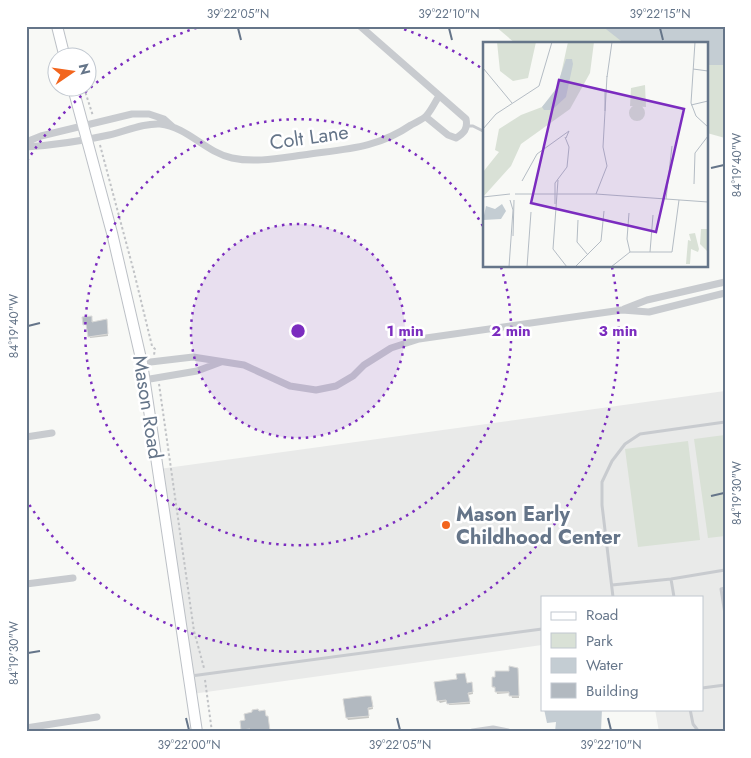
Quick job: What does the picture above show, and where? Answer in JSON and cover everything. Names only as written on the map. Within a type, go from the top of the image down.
[{"type":"main road","points":[[57,26],[62,48]]},
{"type":"main road","name":"Mason Road","points":[[76,98],[120,266],[142,364],[197,732]]},
{"type":"street","points":[[360,26],[466,119],[467,126],[464,134],[456,138],[448,135],[426,117]]},
{"type":"street","name":"Colt Lane","points":[[26,147],[46,146],[87,139],[147,125],[160,124],[186,132],[219,154],[238,159],[258,160],[358,148],[389,138],[426,117],[439,96]]},
{"type":"street","name":"Colt Lane","points":[[26,142],[41,136],[132,114],[149,114],[164,119],[173,127]]},
{"type":"street","points":[[622,310],[647,300],[725,282]]},
{"type":"street","points":[[142,364],[193,357],[244,365],[290,386],[316,390],[336,386],[391,348],[419,339],[622,310],[649,312],[725,293]]},
{"type":"street","points":[[144,380],[197,371],[222,362]]},
{"type":"street","points":[[26,437],[52,433]]},
{"type":"street","points":[[26,584],[73,578]]},
{"type":"street","points":[[26,728],[97,718]]},
{"type":"street","points":[[473,732],[494,729],[508,732]]},
{"type":"lane","points":[[467,126],[473,126],[483,131]]},
{"type":"lane","points":[[613,596],[602,505],[602,482],[612,461],[625,444],[640,434],[725,422]]},
{"type":"lane","points":[[612,585],[671,579],[725,570]]},
{"type":"lane","points":[[671,579],[674,596]]},
{"type":"lane","points":[[725,588],[721,589],[725,614]]},
{"type":"lane","points":[[189,676],[541,629]]},
{"type":"lane","points":[[704,688],[725,685]]},
{"type":"lane","points":[[690,710],[694,724],[699,732]]},
{"type":"path","points":[[87,98],[93,115]]},
{"type":"path","points":[[101,148],[152,346],[155,349],[153,351]]},
{"type":"path","points":[[159,386],[194,631],[203,660]]},
{"type":"path","points":[[206,688],[212,732]]},
{"type":"shaded area","name":"Mason Early Childhood Center","points":[[725,391],[725,732],[659,732],[655,710],[704,710],[704,596],[541,596],[541,645],[192,694],[159,469]]},
{"type":"green space","points":[[495,26],[725,26],[725,138],[708,133],[708,42],[514,42]]},
{"type":"green space","points":[[725,435],[725,536],[708,538],[694,439]]},
{"type":"green space","points":[[688,441],[700,540],[638,547],[625,449]]},
{"type":"water","points":[[602,26],[725,26],[725,65],[708,65],[708,42],[622,42]]},
{"type":"water","points":[[544,710],[602,710],[601,731],[555,732],[556,722],[547,723]]},
{"type":"building","points":[[92,316],[92,322],[107,319],[108,334],[88,337],[86,324],[83,325],[82,317]]},
{"type":"building","points":[[509,666],[518,668],[519,696],[509,696],[509,692],[495,692],[495,687],[492,687],[492,677],[495,677],[495,671],[509,671]]},
{"type":"building","points":[[465,673],[467,683],[472,682],[473,692],[468,693],[470,702],[447,704],[446,700],[437,701],[434,682],[457,679],[456,674]]},
{"type":"building","points":[[371,696],[373,707],[368,708],[369,716],[346,718],[343,699]]},
{"type":"building","points":[[258,709],[259,711],[265,710],[266,716],[268,716],[270,731],[250,732],[250,729],[241,730],[240,721],[245,720],[244,714]]},
{"type":"place","name":"Mason Early Childhood Center","points":[[446,525]]}]
